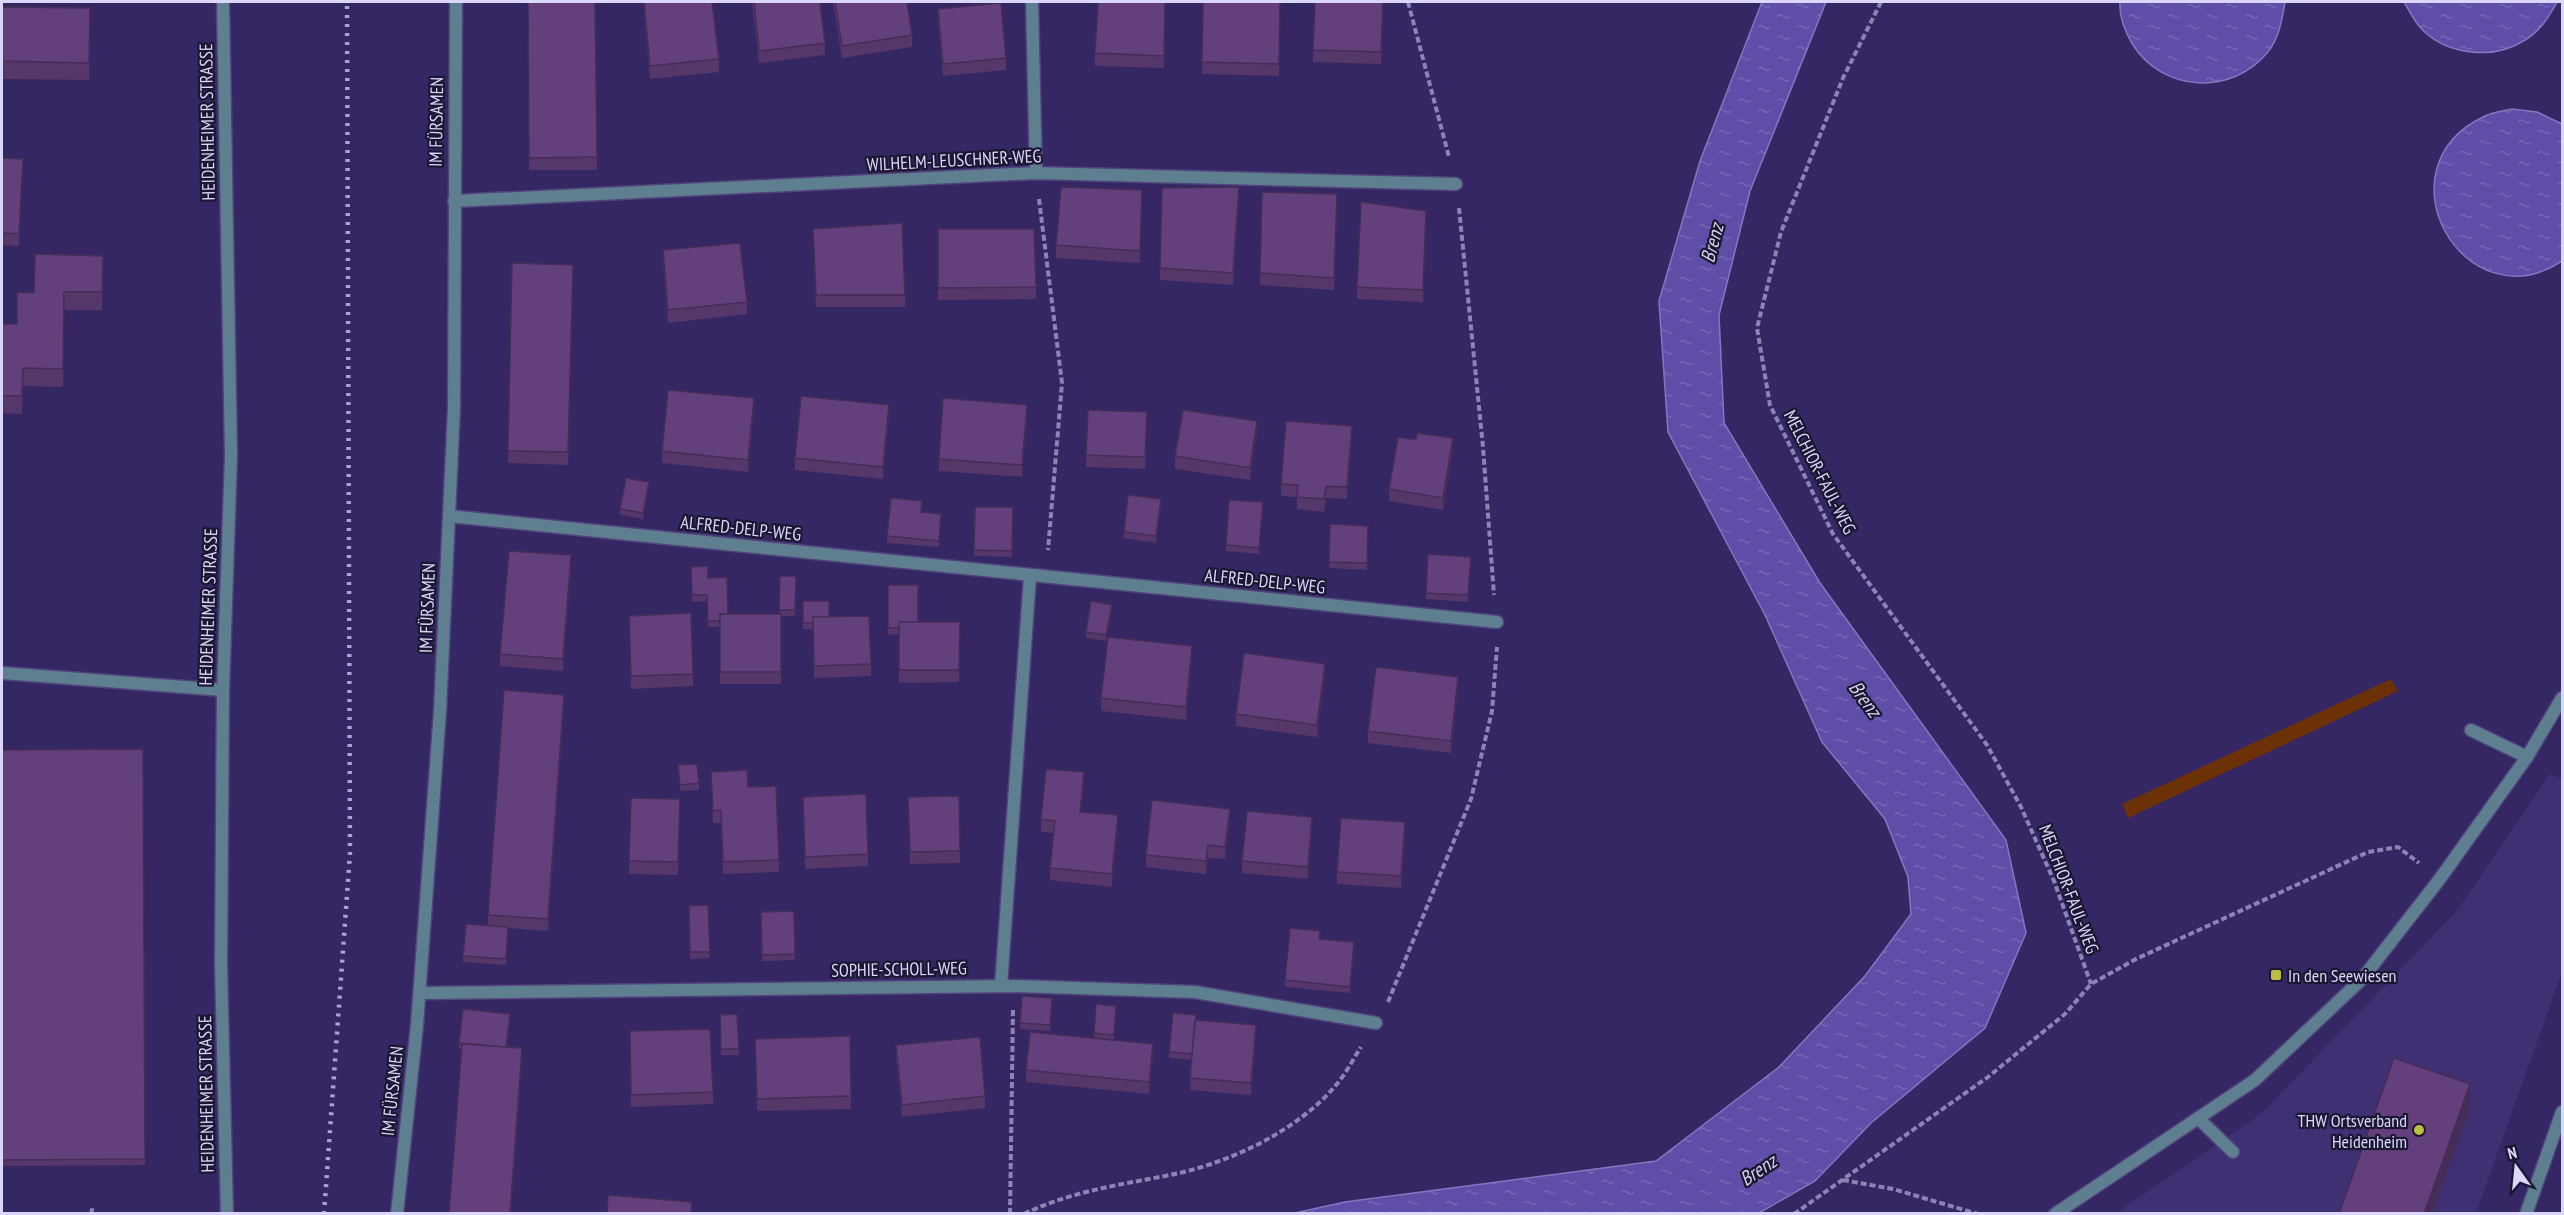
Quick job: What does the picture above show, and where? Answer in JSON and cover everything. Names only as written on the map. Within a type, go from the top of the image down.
[{"type":"street","name":"HEIDENHEIMER STRASSE","points":[[223,2],[231,456],[223,690],[222,965],[227,1214]]},
{"type":"street","name":"IM FÜRSAMEN","points":[[398,1214],[420,993],[440,711],[454,408],[456,2]]},
{"type":"street","points":[[1032,2],[1036,173]]},
{"type":"street","name":"WILHELM-LEUSCHNER-WEG","points":[[454,201],[1036,173],[1456,184]]},
{"type":"street","name":"ALFRED-DELP-WEG","points":[[449,516],[1497,622]]},
{"type":"street","points":[[1007,986],[1030,576]]},
{"type":"street","points":[[2,673],[223,690]]},
{"type":"street","points":[[2055,1214],[2255,1080],[2362,979],[2439,880],[2527,757],[2562,698]]},
{"type":"street","points":[[2471,730],[2527,757]]},
{"type":"street","name":"SOPHIE-SCHOLL-WEG","points":[[420,993],[1007,986],[1195,992],[1376,1023]]},
{"type":"street","points":[[2526,1214],[2562,1112]]},
{"type":"street","points":[[2198,1118],[2233,1152]]},
{"type":"path","points":[[1408,2],[1456,184]]},
{"type":"path","name":"MELCHIOR-FAUL-WEG","points":[[1881,2],[1843,78],[1780,232],[1757,328],[1770,405],[1833,534],[1987,745],[2021,807],[2054,881],[2091,984]]},
{"type":"path","points":[[1036,173],[1062,384],[1046,578]]},
{"type":"path","name":"MELCHIOR-FAUL-WEG","points":[[1794,1214],[1988,1077],[2065,1014],[2091,984],[2136,959],[2368,852],[2398,847],[2439,880]]},
{"type":"path","points":[[1007,986],[1010,1214]]},
{"type":"path","points":[[1024,1214],[1054,1200],[1107,1186],[1172,1175],[1225,1160],[1299,1121],[1336,1085],[1376,1023]]},
{"type":"path","points":[[1843,1180],[1893,1190],[1978,1214]]},
{"type":"path","points":[[91,1214],[93,1206]]},
{"type":"shaded area","points":[[2391,679],[2398,691],[2128,818],[2122,804]]},
{"type":"shaded area","points":[[2550,774],[2562,779],[2562,972],[2476,1213],[2115,1214],[2261,1114],[2456,912]]},
{"type":"water","name":"Brenz","points":[[1762,2],[1826,2],[1750,191],[1719,315],[1724,423],[1820,583],[2006,840],[2026,933],[1985,1028],[1871,1123],[1815,1181],[1759,1213],[1295,1213],[1345,1202],[1656,1161],[1779,1067],[1865,976],[1911,914],[1908,877],[1885,819],[1822,742],[1765,615],[1668,432],[1659,301],[1700,161]]},
{"type":"water","points":[[2120,2],[2285,2],[2274,42],[2267,53],[2252,67],[2217,82],[2198,83],[2179,80],[2146,61],[2125,30],[2120,13]]},
{"type":"water","points":[[2404,2],[2557,2],[2544,23],[2525,40],[2498,51],[2469,52],[2455,49],[2429,36],[2417,23]]},
{"type":"water","points":[[2512,109],[2537,112],[2562,124],[2562,261],[2526,275],[2493,273],[2466,257],[2446,232],[2435,202],[2437,170],[2452,140],[2485,116]]},
{"type":"building","points":[[528,2],[595,2],[597,157],[529,158]]},
{"type":"building","points":[[644,2],[712,2],[719,59],[650,66]]},
{"type":"building","points":[[754,2],[820,2],[825,43],[759,51]]},
{"type":"building","points":[[835,2],[907,2],[912,35],[842,46]]},
{"type":"building","points":[[1098,2],[1165,2],[1164,56],[1095,53]]},
{"type":"building","points":[[1203,2],[1280,2],[1279,64],[1202,62]]},
{"type":"building","points":[[1315,2],[1383,2],[1381,52],[1313,50]]},
{"type":"building","points":[[1001,3],[1006,58],[943,64],[938,9]]},
{"type":"building","points":[[2,7],[90,8],[89,63],[2,61]]},
{"type":"building","points":[[2,158],[23,159],[19,234],[2,233]]},
{"type":"building","points":[[1061,187],[1142,190],[1140,251],[1056,245]]},
{"type":"building","points":[[1239,187],[1233,273],[1160,268],[1162,188]]},
{"type":"building","points":[[1262,192],[1337,194],[1334,278],[1260,273]]},
{"type":"building","points":[[1361,202],[1426,211],[1423,290],[1357,287]]},
{"type":"building","points":[[902,223],[905,295],[816,295],[813,229]]},
{"type":"building","points":[[938,229],[1034,229],[1036,287],[938,288]]},
{"type":"building","points":[[740,243],[747,302],[668,310],[663,250]]},
{"type":"building","points":[[35,254],[103,256],[102,292],[64,292],[63,369],[23,368],[22,396],[2,396],[2,324],[17,324],[17,292],[34,293]]},
{"type":"building","points":[[512,263],[573,265],[568,452],[508,451]]},
{"type":"building","points":[[668,390],[754,398],[748,460],[662,451]]},
{"type":"building","points":[[801,396],[889,405],[883,467],[795,458]]},
{"type":"building","points":[[943,398],[1027,405],[1022,465],[939,459]]},
{"type":"building","points":[[1088,410],[1147,412],[1145,457],[1086,455]]},
{"type":"building","points":[[1183,410],[1257,421],[1250,468],[1175,456]]},
{"type":"building","points":[[1286,421],[1352,426],[1347,487],[1326,486],[1324,499],[1297,497],[1298,485],[1281,484]]},
{"type":"building","points":[[1417,433],[1453,438],[1443,498],[1389,489],[1398,437],[1416,440]]},
{"type":"building","points":[[626,478],[649,482],[643,513],[620,509]]},
{"type":"building","points":[[1128,495],[1161,499],[1156,536],[1124,532]]},
{"type":"building","points":[[891,498],[922,501],[921,512],[941,514],[939,541],[887,536]]},
{"type":"building","points":[[1229,500],[1263,502],[1259,548],[1226,545]]},
{"type":"building","points":[[975,507],[1013,507],[1012,551],[974,550]]},
{"type":"building","points":[[1330,524],[1368,526],[1367,563],[1329,562]]},
{"type":"building","points":[[509,551],[571,555],[563,659],[500,654]]},
{"type":"building","points":[[1428,554],[1471,557],[1468,595],[1426,593]]},
{"type":"building","points":[[708,566],[708,578],[727,577],[728,614],[720,614],[720,621],[708,621],[707,595],[692,595],[691,567]]},
{"type":"building","points":[[780,576],[796,576],[795,610],[779,610]]},
{"type":"building","points":[[888,585],[918,585],[918,622],[899,622],[899,628],[888,628]]},
{"type":"building","points":[[803,601],[829,601],[829,617],[813,617],[813,623],[803,623]]},
{"type":"building","points":[[1091,601],[1112,605],[1106,635],[1086,632]]},
{"type":"building","points":[[691,613],[693,674],[631,676],[629,616]]},
{"type":"building","points":[[720,614],[781,614],[781,672],[720,672]]},
{"type":"building","points":[[869,616],[871,664],[814,666],[813,617]]},
{"type":"building","points":[[899,622],[960,622],[959,670],[899,670]]},
{"type":"building","points":[[1108,637],[1192,646],[1186,707],[1101,698]]},
{"type":"building","points":[[1244,653],[1325,664],[1317,725],[1236,714]]},
{"type":"building","points":[[1376,667],[1458,677],[1451,741],[1368,731]]},
{"type":"building","points":[[504,690],[564,695],[548,919],[488,915]]},
{"type":"building","points":[[143,749],[145,1159],[2,1160],[2,750]]},
{"type":"building","points":[[697,764],[699,783],[680,785],[678,765]]},
{"type":"building","points":[[1046,769],[1084,772],[1080,812],[1118,815],[1112,874],[1050,868],[1055,821],[1041,819]]},
{"type":"building","points":[[747,770],[748,787],[776,786],[779,860],[723,862],[721,810],[713,811],[711,772]]},
{"type":"building","points":[[866,794],[868,854],[805,857],[803,797]]},
{"type":"building","points":[[959,796],[960,851],[910,852],[908,797]]},
{"type":"building","points":[[631,798],[680,799],[678,862],[629,861]]},
{"type":"building","points":[[1152,800],[1230,809],[1225,847],[1208,845],[1206,861],[1146,855]]},
{"type":"building","points":[[1247,811],[1312,817],[1308,867],[1242,861]]},
{"type":"building","points":[[1341,818],[1405,822],[1401,876],[1337,872]]},
{"type":"building","points":[[708,905],[710,952],[690,952],[689,906]]},
{"type":"building","points":[[794,911],[795,954],[762,955],[761,912]]},
{"type":"building","points":[[466,924],[508,927],[506,959],[463,956]]},
{"type":"building","points":[[1290,928],[1320,931],[1319,939],[1354,942],[1350,987],[1285,980]]},
{"type":"building","points":[[1022,996],[1052,998],[1050,1025],[1020,1023]]},
{"type":"building","points":[[1096,1004],[1116,1006],[1114,1035],[1094,1033]]},
{"type":"building","points":[[463,1009],[510,1014],[506,1047],[459,1043]]},
{"type":"building","points":[[1173,1013],[1196,1015],[1192,1054],[1169,1052]]},
{"type":"building","points":[[737,1014],[739,1049],[721,1049],[720,1015]]},
{"type":"building","points":[[1195,1020],[1256,1025],[1251,1083],[1190,1078]]},
{"type":"building","points":[[710,1029],[713,1092],[631,1095],[630,1031]]},
{"type":"building","points":[[1030,1032],[1153,1044],[1149,1082],[1026,1070]]},
{"type":"building","points":[[850,1036],[851,1096],[757,1099],[755,1039]]},
{"type":"building","points":[[980,1037],[985,1096],[902,1105],[896,1045]]},
{"type":"building","points":[[462,1044],[522,1048],[510,1214],[449,1214]]},
{"type":"building","name":"THW Ortsverband Heidenheim","points":[[2394,1058],[2470,1084],[2424,1214],[2339,1214]]},
{"type":"building","points":[[608,1195],[692,1202],[691,1214],[607,1214]]},
{"type":"railway","points":[[324,1214],[350,853],[347,2]]},
{"type":"place","name":"In den Seewiesen","points":[[2276,975]]},
{"type":"place","name":"THW Ortsverband Heidenheim","points":[[2419,1130]]}]
